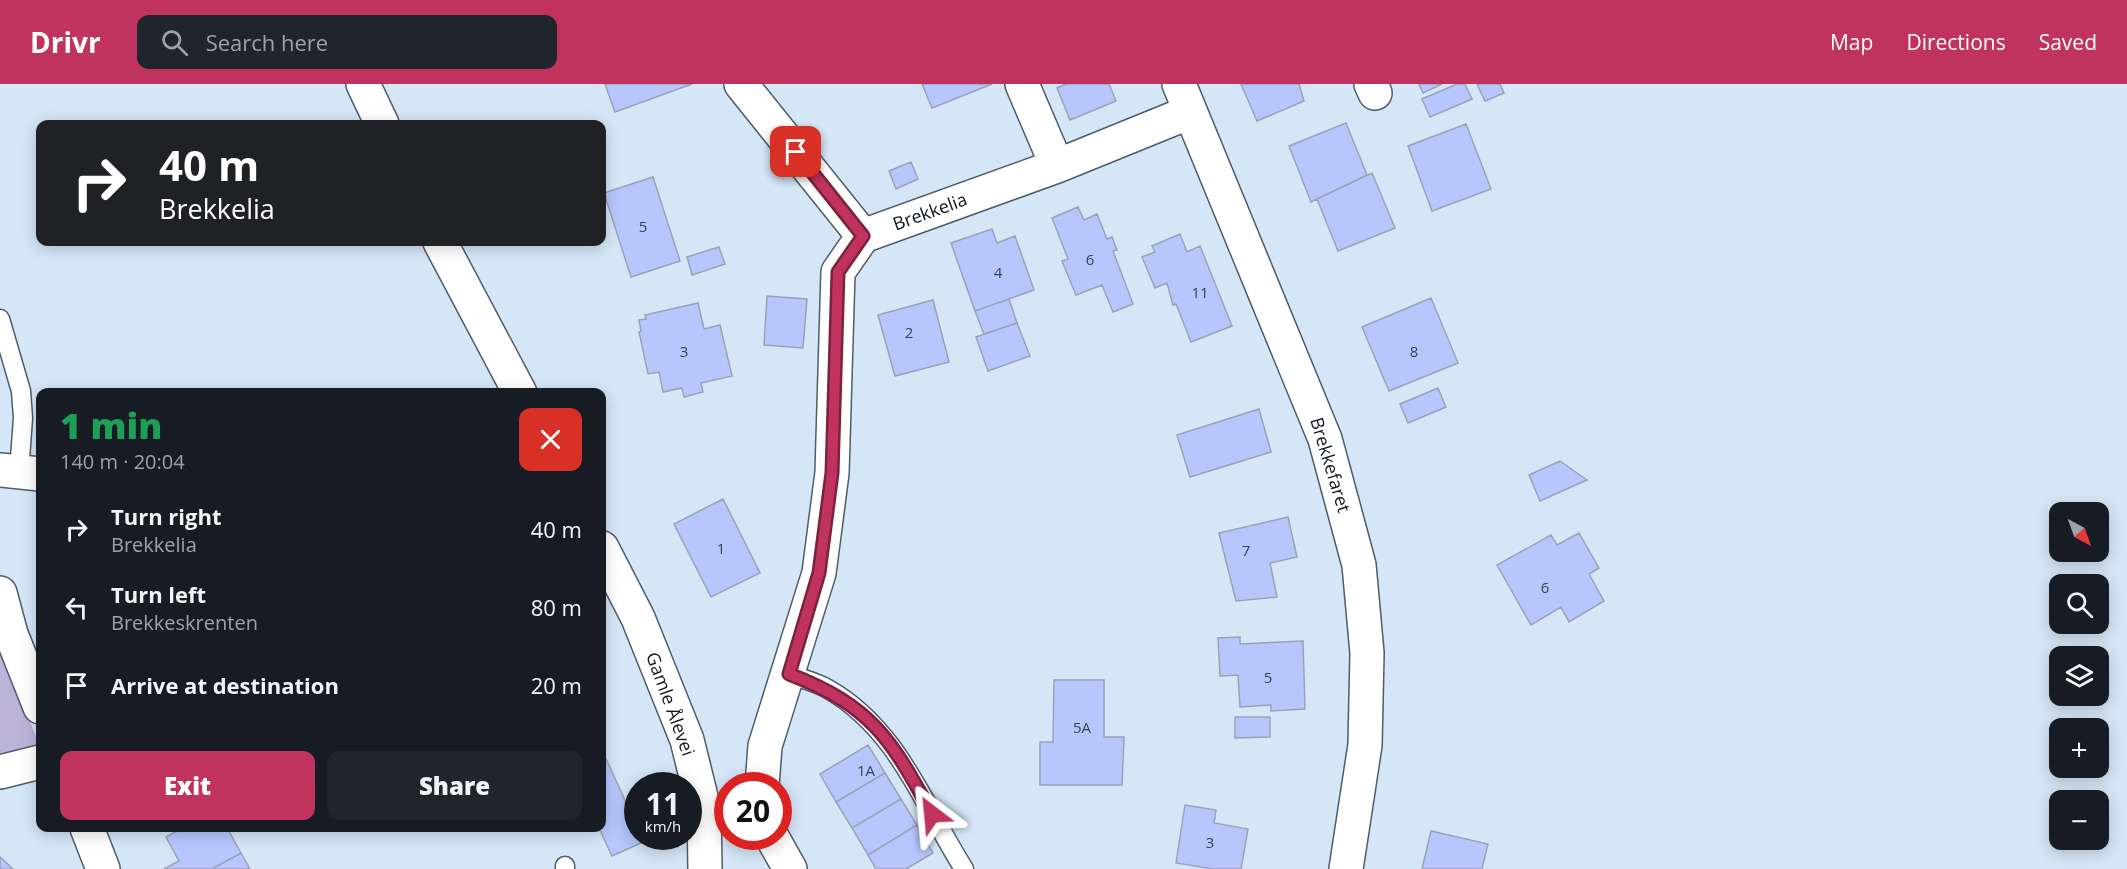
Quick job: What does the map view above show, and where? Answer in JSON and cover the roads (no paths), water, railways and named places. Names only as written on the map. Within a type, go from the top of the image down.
[{"type":"street","points":[[363,84],[380,120]]},
{"type":"street","points":[[741,84],[863,236],[838,272],[832,473],[819,573],[765,746],[763,772]]},
{"type":"street","points":[[1022,84],[1057,166]]},
{"type":"street","name":"Brekkelia","points":[[863,236],[1057,166],[1185,98]]},
{"type":"street","name":"Brekkefaret","points":[[1185,98],[1325,439],[1359,565],[1367,653],[1365,745],[1346,869]]},
{"type":"street","points":[[442,246],[517,388]]},
{"type":"street","name":"Gamle Ålevei","points":[[606,556],[638,618],[687,740],[704,808],[705,869]]},
{"type":"street","points":[[0,593],[11,634],[36,698]]},
{"type":"street","points":[[0,772],[36,763]]},
{"type":"street","points":[[89,832],[103,869]]},
{"type":"street","points":[[779,850],[790,869]]},
{"type":"lane","points":[[0,319],[21,391],[23,418],[20,472]]},
{"type":"lane","points":[[789,674],[826,688],[850,703],[887,739],[964,869]]}]
